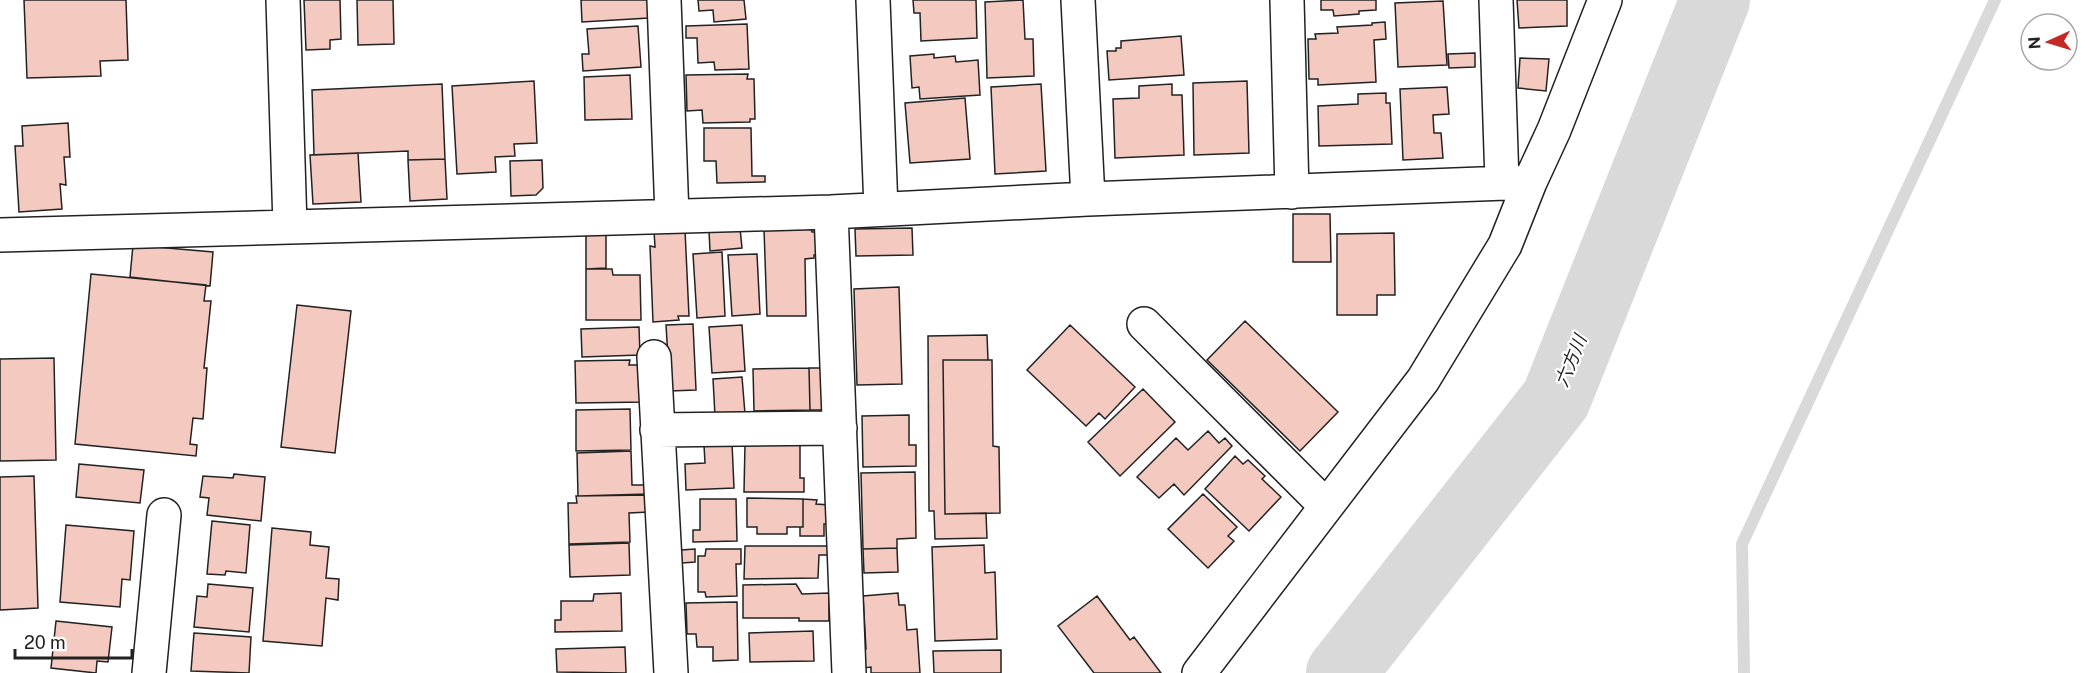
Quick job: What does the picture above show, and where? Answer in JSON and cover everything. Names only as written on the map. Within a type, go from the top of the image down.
[{"type":"street","points":[[283,0],[290,226]]},
{"type":"street","points":[[664,0],[672,216]]},
{"type":"street","points":[[873,0],[881,209]]},
{"type":"street","points":[[1078,0],[1088,199]]},
{"type":"street","points":[[1287,0],[1292,192]]},
{"type":"street","points":[[1199,673],[1423,380],[1505,245],[1516,182],[1496,0]]},
{"type":"street","points":[[1516,182],[1554,130],[1605,0]]},
{"type":"street","points":[[0,235],[831,212],[1516,182]]},
{"type":"street","points":[[831,212],[849,673]]},
{"type":"street","points":[[1144,324],[1326,506]]},
{"type":"street","points":[[654,357],[671,673]]},
{"type":"street","points":[[657,430],[840,428]]},
{"type":"street","points":[[149,673],[164,515]]},
{"type":"building","points":[[24,0],[126,0],[128,60],[100,61],[101,76],[27,78]]},
{"type":"building","points":[[304,0],[340,0],[341,39],[330,40],[330,49],[306,50]]},
{"type":"building","points":[[357,0],[393,0],[394,44],[358,45]]},
{"type":"building","points":[[581,0],[648,0],[649,18],[582,22]]},
{"type":"building","points":[[698,0],[744,0],[746,19],[714,22],[713,10],[699,11]]},
{"type":"building","points":[[913,0],[976,0],[977,38],[921,41],[920,13],[914,13]]},
{"type":"building","points":[[1023,0],[1025,39],[1033,39],[1034,76],[987,78],[985,2]]},
{"type":"building","points":[[1321,0],[1376,0],[1376,10],[1334,16],[1333,10],[1321,10]]},
{"type":"building","points":[[1517,0],[1567,0],[1567,26],[1519,28]]},
{"type":"building","points":[[1443,1],[1447,65],[1398,67],[1395,3]]},
{"type":"building","points":[[1385,22],[1386,39],[1374,40],[1376,82],[1318,85],[1318,79],[1309,79],[1308,39],[1316,39],[1315,34],[1338,33],[1337,27]]},
{"type":"building","points":[[747,24],[749,69],[715,70],[714,62],[698,63],[697,38],[686,38],[686,26]]},
{"type":"building","points":[[638,26],[641,67],[583,71],[582,54],[589,54],[587,29]]},
{"type":"building","points":[[1181,36],[1184,75],[1109,80],[1107,51],[1116,51],[1116,48],[1121,48],[1121,41]]},
{"type":"building","points":[[1475,53],[1475,67],[1449,68],[1448,54]]},
{"type":"building","points":[[934,54],[934,58],[955,56],[956,62],[978,60],[980,95],[920,99],[919,87],[912,88],[910,56]]},
{"type":"building","points":[[1520,58],[1549,59],[1546,91],[1518,88]]},
{"type":"building","points":[[748,74],[747,79],[754,79],[755,119],[750,119],[750,122],[703,123],[702,110],[687,111],[686,75]]},
{"type":"building","points":[[630,75],[632,119],[585,120],[584,77]]},
{"type":"building","points":[[534,81],[537,143],[514,144],[515,156],[495,157],[496,172],[457,174],[452,86]]},
{"type":"building","points":[[1247,81],[1249,153],[1194,155],[1193,83]]},
{"type":"building","points":[[442,84],[445,159],[408,160],[408,151],[314,155],[312,90]]},
{"type":"building","points":[[1041,84],[1046,171],[995,174],[991,87]]},
{"type":"building","points":[[1172,84],[1172,95],[1182,95],[1184,155],[1115,158],[1113,99],[1139,98],[1139,86]]},
{"type":"building","points":[[1447,87],[1449,114],[1433,115],[1434,133],[1441,133],[1443,158],[1403,160],[1400,89]]},
{"type":"building","points":[[1386,93],[1386,103],[1390,103],[1392,144],[1319,146],[1318,106],[1358,104],[1358,94]]},
{"type":"building","points":[[965,98],[970,159],[910,163],[905,103]]},
{"type":"building","points":[[68,123],[70,157],[64,157],[66,185],[60,184],[62,209],[19,212],[15,146],[23,146],[22,126]]},
{"type":"building","points":[[704,128],[751,128],[752,176],[765,176],[765,182],[717,183],[716,161],[704,161]]},
{"type":"building","points":[[358,153],[361,202],[313,204],[310,155]]},
{"type":"building","points":[[445,159],[447,199],[410,201],[408,160]]},
{"type":"building","points":[[542,160],[543,188],[536,195],[511,196],[510,161]]},
{"type":"building","points":[[1293,214],[1330,214],[1331,262],[1293,262]]},
{"type":"building","points":[[740,228],[742,248],[710,251],[709,231]]},
{"type":"building","points":[[811,228],[812,232],[822,232],[822,255],[814,255],[814,258],[805,259],[806,316],[767,316],[764,229]]},
{"type":"building","points":[[912,228],[913,255],[856,256],[855,229]]},
{"type":"building","points":[[685,230],[689,316],[678,316],[679,320],[653,322],[650,246],[655,247],[654,231]]},
{"type":"building","points":[[586,233],[606,233],[606,268],[586,269]]},
{"type":"building","points":[[1394,233],[1395,295],[1377,295],[1377,315],[1337,315],[1337,234]]},
{"type":"building","points":[[133,245],[213,252],[210,286],[130,277]]},
{"type":"building","points":[[722,252],[725,316],[697,318],[693,254]]},
{"type":"building","points":[[757,254],[760,314],[732,316],[728,255]]},
{"type":"building","points":[[586,269],[612,269],[613,275],[640,275],[641,320],[586,320]]},
{"type":"building","points":[[91,274],[206,285],[204,301],[211,301],[204,368],[207,368],[203,419],[193,418],[190,444],[197,445],[196,456],[75,444]]},
{"type":"building","points":[[899,287],[902,384],[857,385],[854,289]]},
{"type":"building","points":[[297,305],[351,311],[335,453],[281,447]]},
{"type":"building","points":[[1245,321],[1338,412],[1300,451],[1207,360]]},
{"type":"building","points":[[693,324],[696,390],[670,391],[666,325]]},
{"type":"building","points":[[742,325],[745,371],[712,373],[709,327]]},
{"type":"building","points":[[1070,325],[1135,387],[1105,419],[1099,413],[1086,426],[1027,370]]},
{"type":"building","points":[[639,327],[640,355],[582,357],[581,329]]},
{"type":"building","points":[[987,335],[988,360],[943,360],[945,514],[986,513],[987,538],[935,539],[934,511],[929,511],[928,336]]},
{"type":"building","points":[[54,358],[56,460],[0,461],[0,359]]},
{"type":"building","points":[[630,360],[629,365],[645,365],[646,402],[576,403],[575,361]]},
{"type":"building","points":[[943,360],[992,360],[993,446],[999,447],[1000,513],[945,514]]},
{"type":"building","points":[[809,368],[822,368],[823,410],[810,410]]},
{"type":"building","points":[[809,368],[810,410],[754,411],[753,369]]},
{"type":"building","points":[[742,377],[745,414],[715,416],[713,379]]},
{"type":"building","points":[[1143,389],[1175,422],[1120,476],[1088,442]]},
{"type":"building","points":[[630,409],[631,450],[576,451],[576,410]]},
{"type":"building","points":[[909,415],[909,445],[916,445],[916,466],[863,467],[862,416]]},
{"type":"building","points":[[1208,431],[1219,443],[1225,438],[1232,446],[1184,495],[1174,484],[1159,498],[1137,477],[1176,438],[1188,450]]},
{"type":"building","points":[[732,443],[734,488],[686,490],[685,464],[705,463],[704,445]]},
{"type":"building","points":[[745,444],[800,445],[800,478],[804,478],[804,492],[744,492]]},
{"type":"building","points":[[631,451],[632,485],[648,485],[648,494],[578,496],[577,453]]},
{"type":"building","points":[[1235,456],[1243,464],[1248,460],[1265,476],[1262,479],[1281,497],[1249,531],[1205,489]]},
{"type":"building","points":[[79,464],[144,470],[140,503],[76,497]]},
{"type":"building","points":[[915,472],[916,538],[897,539],[897,548],[863,549],[861,473]]},
{"type":"building","points":[[234,474],[265,477],[261,521],[207,515],[209,498],[200,497],[203,476],[233,478]]},
{"type":"building","points":[[34,476],[38,608],[0,610],[0,477]]},
{"type":"building","points":[[1203,494],[1237,527],[1228,536],[1234,541],[1208,568],[1168,529]]},
{"type":"building","points":[[649,495],[649,512],[629,513],[630,542],[569,544],[568,503],[577,503],[576,496]]},
{"type":"building","points":[[747,498],[803,499],[803,527],[787,527],[787,534],[757,534],[757,527],[747,527]]},
{"type":"building","points":[[700,499],[736,499],[737,541],[693,542],[693,530],[700,530]]},
{"type":"building","points":[[803,499],[817,500],[816,504],[830,505],[830,524],[824,524],[824,536],[800,536],[800,527],[803,527]]},
{"type":"building","points":[[212,521],[250,525],[246,573],[226,571],[225,575],[207,574]]},
{"type":"building","points":[[66,525],[134,531],[130,580],[122,579],[120,607],[60,602]]},
{"type":"building","points":[[272,528],[311,532],[310,545],[329,547],[326,578],[339,579],[338,600],[326,598],[322,646],[263,641]]},
{"type":"building","points":[[629,543],[630,575],[570,577],[569,545]]},
{"type":"building","points":[[984,545],[985,573],[995,572],[997,639],[935,641],[932,547]]},
{"type":"building","points":[[745,546],[828,546],[828,555],[819,555],[818,578],[744,579]]},
{"type":"building","points":[[897,548],[898,572],[864,573],[863,549]]},
{"type":"building","points":[[695,549],[695,562],[682,563],[681,550]]},
{"type":"building","points":[[706,549],[741,549],[741,564],[736,564],[737,596],[706,597],[705,592],[698,592],[698,556],[705,556]]},
{"type":"building","points":[[208,584],[253,588],[249,632],[194,627],[197,596],[207,597]]},
{"type":"building","points":[[796,584],[802,594],[829,593],[829,621],[799,621],[799,618],[743,618],[743,585]]},
{"type":"building","points":[[621,593],[622,631],[555,632],[555,620],[561,620],[561,601],[593,601],[594,594]]},
{"type":"building","points":[[898,593],[899,605],[905,605],[907,630],[917,629],[920,673],[871,673],[871,667],[864,668],[863,650],[866,649],[863,596]]},
{"type":"building","points":[[1097,596],[1130,640],[1134,637],[1161,673],[1094,673],[1058,626]]},
{"type":"building","points":[[737,602],[738,660],[713,661],[713,647],[697,647],[696,634],[687,634],[686,603]]},
{"type":"building","points":[[56,621],[112,627],[108,662],[97,661],[96,673],[51,668]]},
{"type":"building","points":[[813,631],[814,661],[750,662],[749,633]]},
{"type":"building","points":[[194,633],[251,637],[249,673],[191,671]]},
{"type":"building","points":[[625,647],[626,673],[557,672],[556,649]]},
{"type":"building","points":[[1001,650],[1001,673],[934,673],[933,651]]},
{"type":"waterway","name":"六方川","points":[[1341,673],[1556,399],[1715,0]]},
{"type":"waterway","points":[[1744,673],[1742,544],[1995,0]]}]
